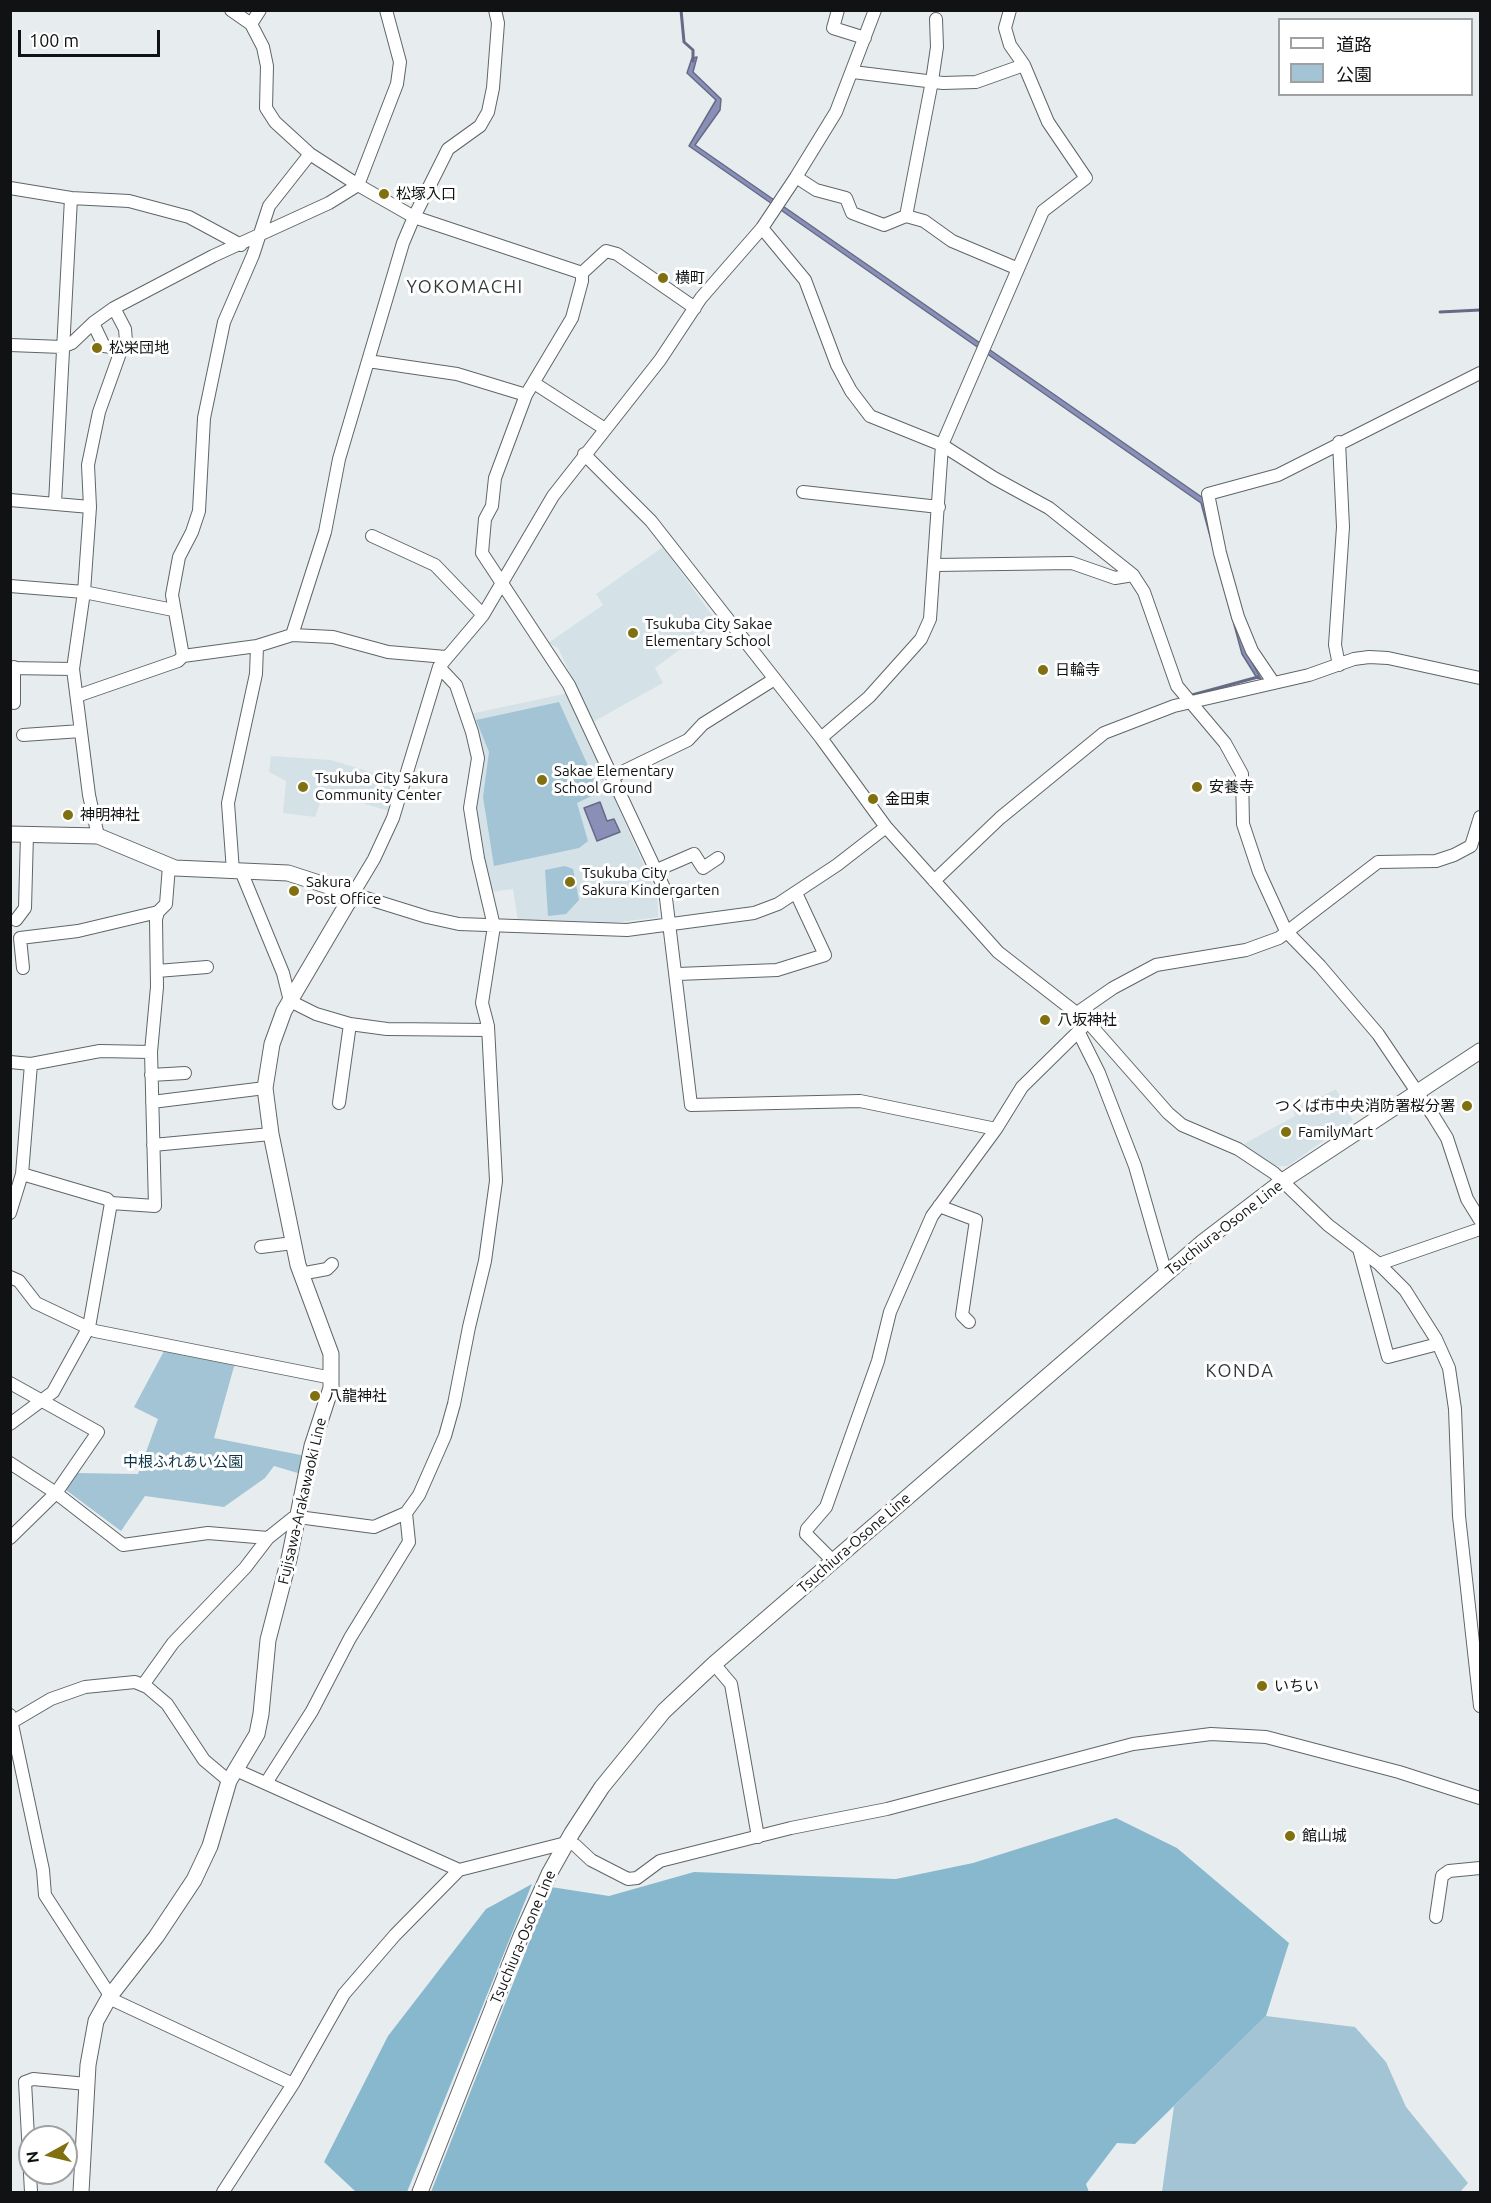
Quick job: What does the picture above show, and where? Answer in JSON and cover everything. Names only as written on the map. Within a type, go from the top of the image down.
[{"type":"main road","points":[[10,834],[98,836],[168,866],[288,873],[353,894]]},
{"type":"main road","name":"Fujisawa-Arakawaoki Line","points":[[81,2193],[87,2084],[93,2031],[110,1996],[156,1937],[202,1864],[232,1775],[259,1726],[268,1640],[298,1517],[312,1446],[333,1378],[329,1346],[300,1274],[271,1134],[265,1088],[272,1044],[290,1001],[353,894]]},
{"type":"main road","name":"Tsuchiura-Osone Line","points":[[420,2193],[521,1936],[566,1843],[602,1787],[639,1739],[714,1664],[1203,1242],[1284,1180],[1480,1051]]},
{"type":"street","points":[[231,10],[251,24],[263,46],[267,66],[266,108],[275,122],[310,154],[414,217],[582,273]]},
{"type":"street","points":[[251,24],[260,10]]},
{"type":"street","points":[[10,345],[62,347],[72,343],[93,322],[114,308],[213,256],[259,237],[329,203],[358,184],[397,84],[400,62],[386,10]]},
{"type":"street","points":[[292,635],[325,532],[339,459],[403,243],[448,149],[480,126],[488,112],[497,34],[495,10]]},
{"type":"street","points":[[838,10],[833,28],[865,38]]},
{"type":"street","points":[[875,10],[836,112],[796,177],[762,228],[695,308],[660,360],[553,496],[483,615],[443,662],[393,818],[374,859],[353,894],[427,917],[459,924],[627,930],[754,913],[778,904],[886,827]]},
{"type":"street","points":[[820,738],[869,697],[921,639],[930,619],[942,445],[1016,268],[1043,211],[1086,178],[1048,122],[1024,65],[1010,45],[1005,28],[1010,10]]},
{"type":"street","points":[[906,216],[933,81],[937,47],[936,19]]},
{"type":"street","points":[[853,72],[933,81],[976,81],[1024,65]]},
{"type":"street","points":[[183,656],[172,595],[179,557],[192,532],[199,511],[204,418],[224,322],[259,237],[269,206],[310,154]]},
{"type":"street","points":[[796,177],[816,190],[846,198],[852,213],[884,225],[906,216],[924,221],[952,242],[1016,268]]},
{"type":"street","points":[[10,188],[71,198],[129,201],[189,217],[241,245]]},
{"type":"street","points":[[55,503],[71,198]]},
{"type":"street","points":[[762,228],[804,280],[837,365],[851,392],[870,416],[942,445],[994,478],[1049,508],[1133,575],[1144,592],[1177,686],[1225,743],[1242,774],[1244,824],[1259,872],[1286,931],[1320,966],[1378,1034],[1447,1138],[1467,1199],[1480,1220]]},
{"type":"street","points":[[695,308],[618,254],[606,251],[582,273],[572,318],[526,395],[495,478],[492,506],[485,519],[482,553],[569,685],[614,776],[665,890],[678,974],[692,1105],[860,1101],[996,1129]]},
{"type":"street","points":[[98,836],[89,795],[73,669],[77,624],[84,592],[90,507],[88,465],[99,412],[119,356],[119,348],[126,341],[126,335],[114,308]]},
{"type":"street","points":[[93,322],[104,346],[119,348]]},
{"type":"street","points":[[368,361],[457,374],[526,395]]},
{"type":"street","points":[[1273,682],[1252,651],[1241,625],[1220,553],[1208,494],[1278,475],[1339,442],[1480,373]]},
{"type":"street","points":[[534,383],[605,429]]},
{"type":"street","points":[[1339,442],[1343,527],[1335,645],[1339,664]]},
{"type":"street","points":[[584,454],[651,521],[820,738],[886,827],[1012,965],[1088,1022],[1168,1113],[1182,1125],[1238,1149],[1284,1180],[1328,1225],[1379,1264],[1405,1290],[1438,1344],[1449,1368],[1455,1409],[1459,1516],[1478,1659],[1480,1706]]},
{"type":"street","points":[[803,492],[939,507]]},
{"type":"street","points":[[10,500],[90,507]]},
{"type":"street","points":[[372,536],[435,565],[483,615]]},
{"type":"street","points":[[935,565],[1072,563],[1114,578],[1133,575]]},
{"type":"street","points":[[10,586],[84,592],[173,610]]},
{"type":"street","points":[[77,696],[178,661],[183,656],[256,646],[292,635],[333,637],[388,652],[443,662]]},
{"type":"street","points":[[256,646],[256,674],[228,803],[237,871],[283,973],[290,1001],[316,1014],[350,1024],[387,1029],[488,1030]]},
{"type":"street","points":[[934,881],[1000,818],[1104,733],[1173,706],[1310,675],[1339,664],[1369,657],[1388,658],[1480,678]]},
{"type":"street","points":[[143,1685],[173,1643],[245,1568],[268,1538],[293,1518],[298,1517],[368,1528],[406,1512],[419,1494],[446,1436],[485,1261],[496,1181],[488,1030],[482,1003],[494,926],[478,858],[470,808],[478,758],[456,685],[443,662]]},
{"type":"street","points":[[14,703],[12,668],[73,669]]},
{"type":"street","points":[[614,776],[688,740],[703,724],[773,680]]},
{"type":"street","points":[[22,735],[81,731]]},
{"type":"street","points":[[1077,1013],[1113,988],[1156,965],[1246,950],[1279,938],[1378,862],[1436,861],[1471,846],[1480,817]]},
{"type":"street","points":[[16,920],[25,908],[27,834]]},
{"type":"street","points":[[657,870],[694,854],[703,868],[718,858]]},
{"type":"street","points":[[23,968],[20,938],[78,932],[158,912],[166,904],[168,866]]},
{"type":"street","points":[[678,974],[777,969],[825,955],[796,893]]},
{"type":"street","points":[[22,1174],[107,1199],[111,1203],[155,1206],[151,1052],[157,971],[158,912]]},
{"type":"street","points":[[157,971],[207,967]]},
{"type":"street","points":[[832,1561],[806,1534],[807,1529],[826,1507],[878,1361],[890,1312],[923,1234],[939,1206],[996,1129],[1022,1087],[1088,1022]]},
{"type":"street","points":[[339,1103],[350,1024]]},
{"type":"street","points":[[1078,1031],[1099,1073],[1135,1166],[1166,1274]]},
{"type":"street","points":[[10,1062],[31,1065],[100,1051],[151,1052]]},
{"type":"street","points":[[10,1213],[22,1174],[31,1065]]},
{"type":"street","points":[[151,1075],[185,1073]]},
{"type":"street","points":[[152,1102],[265,1088]]},
{"type":"street","points":[[153,1145],[271,1134]]},
{"type":"street","points":[[10,1424],[44,1401],[64,1376],[89,1327],[111,1203]]},
{"type":"street","points":[[939,1206],[975,1220],[963,1315],[969,1322]]},
{"type":"street","points":[[1379,1264],[1480,1229]]},
{"type":"street","points":[[261,1248],[293,1243]]},
{"type":"street","points":[[1359,1249],[1388,1357],[1438,1344]]},
{"type":"street","points":[[300,1274],[327,1269],[332,1264]]},
{"type":"street","points":[[10,1277],[19,1281],[36,1303],[95,1331],[333,1378]]},
{"type":"street","points":[[10,1383],[98,1432],[56,1493],[10,1538]]},
{"type":"street","points":[[10,1463],[56,1493],[123,1545],[208,1533],[268,1538]]},
{"type":"street","points":[[266,1783],[312,1711],[350,1638],[408,1542],[406,1512]]},
{"type":"street","points":[[714,1664],[731,1684],[758,1837]]},
{"type":"street","points":[[293,2084],[116,2002],[110,1996],[45,1895],[43,1870],[11,1718],[51,1699],[85,1687],[135,1682],[143,1685],[167,1704],[209,1767],[266,1783],[459,1870]]},
{"type":"street","points":[[223,2193],[293,2084],[344,1994],[395,1935],[459,1870],[566,1843],[575,1845],[591,1860],[628,1879],[637,1878],[660,1861],[887,1809],[1133,1744],[1211,1734],[1266,1737],[1388,1769],[1480,1798]]},
{"type":"street","points":[[1436,1917],[1442,1876],[1449,1871],[1480,1868]]},
{"type":"street","points":[[31,2193],[25,2082],[33,2079],[87,2084]]},
{"type":"shaded area","points":[[697,57],[693,72],[721,99],[720,110],[695,145],[1206,500],[1247,653],[1261,679],[1257,678],[1242,654],[1201,503],[689,146],[716,100],[687,73],[692,58]]},
{"type":"shaded area","name":"Tsukuba City Sakae Elementary School","points":[[663,547],[717,622],[655,668],[663,683],[593,722],[558,648],[548,643],[603,605],[596,594]]},
{"type":"shaded area","name":"Sakae Elementary School Ground","points":[[568,693],[657,895],[658,917],[613,923],[518,922],[513,889],[492,892],[475,799],[470,714]]},
{"type":"shaded area","points":[[271,756],[331,760],[400,781],[389,811],[324,792],[315,817],[283,813],[286,781],[269,772]]},
{"type":"shaded area","points":[[600,802],[607,821],[614,819],[620,832],[597,841],[584,808]]},
{"type":"shaded area","points":[[1336,1089],[1353,1120],[1288,1166],[1274,1166],[1242,1145],[1295,1116],[1293,1110]]},
{"type":"shaded area","points":[[1116,1818],[1177,1848],[1289,1943],[1266,2016],[1135,2144],[1117,2143],[1086,2184],[1089,2192],[431,2192],[551,1887],[609,1896],[694,1872],[896,1879],[973,1863]]},
{"type":"shaded area","points":[[532,1884],[407,2192],[356,2192],[324,2162],[388,2036],[486,1909]]},
{"type":"green space","name":"Sakae Elementary School Ground","points":[[559,702],[600,792],[577,803],[588,841],[579,848],[494,866],[483,797],[489,752],[476,720]]},
{"type":"green space","points":[[565,866],[573,869],[579,900],[566,914],[548,916],[545,870]]},
{"type":"green space","name":"中根ふれあい公園","points":[[164,1351],[235,1363],[214,1438],[306,1456],[301,1474],[274,1466],[265,1478],[224,1507],[145,1496],[121,1531],[66,1490],[76,1473],[138,1474],[158,1419],[134,1407]]},
{"type":"green space","points":[[1266,2016],[1355,2027],[1386,2062],[1406,2107],[1468,2183],[1460,2192],[1162,2192],[1174,2106]]},
{"type":"waterway","points":[[681,10],[684,42],[693,50],[693,61]]},
{"type":"waterway","points":[[1440,312],[1480,310]]},
{"type":"waterway","points":[[1192,695],[1258,677]]},
{"type":"place","name":"松塚入口","points":[[384,194]]},
{"type":"place","name":"横町","points":[[663,278]]},
{"type":"place","name":"松栄団地","points":[[97,348]]},
{"type":"place","name":"Tsukuba City Sakae Elementary School","points":[[633,633]]},
{"type":"place","name":"日輪寺","points":[[1043,670]]},
{"type":"place","name":"Sakae Elementary School Ground","points":[[542,780]]},
{"type":"place","name":"Tsukuba City Sakura Community Center","points":[[303,787]]},
{"type":"place","name":"安養寺","points":[[1197,787]]},
{"type":"place","name":"金田東","points":[[873,799]]},
{"type":"place","name":"神明神社","points":[[68,815]]},
{"type":"place","name":"Tsukuba City Sakura Kindergarten","points":[[570,882]]},
{"type":"place","name":"Sakura Post Office","points":[[294,891]]},
{"type":"place","name":"八坂神社","points":[[1045,1020]]},
{"type":"place","name":"つくば市中央消防署桜分署","points":[[1467,1106]]},
{"type":"place","name":"FamilyMart","points":[[1286,1132]]},
{"type":"place","name":"八龍神社","points":[[315,1396]]},
{"type":"place","name":"いちい","points":[[1262,1686]]},
{"type":"place","name":"館山城","points":[[1290,1836]]},
{"type":"district","name":"YOKOMACHI","points":[[465,287]]},
{"type":"district","name":"KONDA","points":[[1240,1371]]}]
